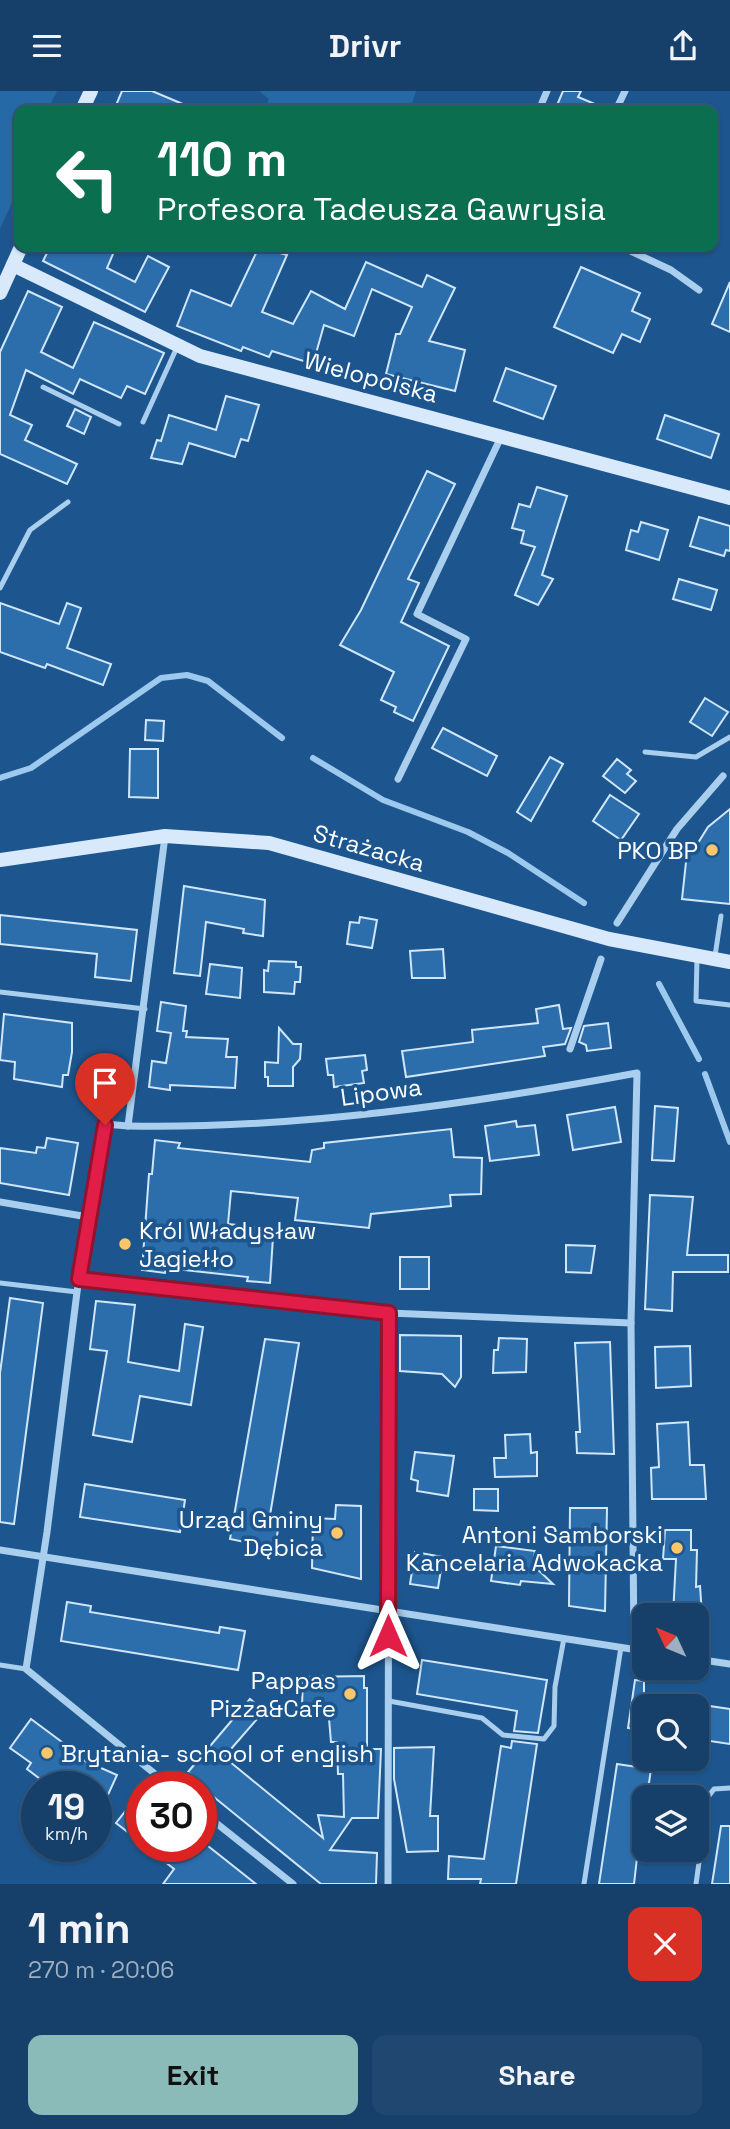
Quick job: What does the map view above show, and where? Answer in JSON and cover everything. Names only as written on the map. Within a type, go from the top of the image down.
[{"type":"street","points":[[0,293],[19,252]]},
{"type":"street","points":[[633,252],[671,270],[699,290]]},
{"type":"street","name":"Wielopolska","points":[[13,265],[200,356],[730,498]]},
{"type":"street","points":[[398,779],[466,639],[417,614],[501,436]]},
{"type":"street","points":[[617,923],[677,828],[723,776]]},
{"type":"street","points":[[151,1771],[26,1669],[44,1557],[88,1217],[105,1125],[128,1126],[165,836]]},
{"type":"street","name":"Strażacka","points":[[0,860],[165,836],[269,843],[547,923],[621,942],[724,961]]},
{"type":"street","points":[[570,1049],[601,959]]},
{"type":"street","name":"Lipowa","points":[[128,1126],[307,1122],[553,1089],[637,1073],[631,1323]]},
{"type":"street","points":[[0,1202],[88,1217]]},
{"type":"street","points":[[79,1279],[389,1313],[631,1323],[634,1603]]},
{"type":"street","points":[[388,1884],[389,1313]]},
{"type":"street","points":[[0,1550],[632,1649]]},
{"type":"street","points":[[709,1661],[730,1664]]},
{"type":"street","points":[[217,1824],[293,1884]]},
{"type":"lane","points":[[143,422],[178,345]]},
{"type":"lane","points":[[43,387],[119,424]]},
{"type":"lane","points":[[0,588],[30,530],[68,502]]},
{"type":"lane","points":[[645,752],[696,757],[730,737]]},
{"type":"lane","points":[[721,916],[724,961]]},
{"type":"lane","points":[[697,956],[696,1001],[730,1005]]},
{"type":"lane","points":[[0,992],[145,1009]]},
{"type":"lane","points":[[0,1283],[77,1292]]},
{"type":"lane","points":[[389,1701],[482,1718],[503,1735],[544,1739],[554,1726],[555,1688],[564,1638]]},
{"type":"lane","points":[[584,1884],[621,1647]]},
{"type":"lane","points":[[0,1665],[26,1669]]},
{"type":"lane","points":[[696,1884],[708,1797],[714,1789],[730,1787]]},
{"type":"shaded area","points":[[0,91],[57,91],[50,105],[14,105],[14,198],[0,229]]},
{"type":"shaded area","points":[[259,91],[416,91],[412,105],[266,105],[269,99]]},
{"type":"building","points":[[122,91],[152,91],[185,105],[116,105]]},
{"type":"building","points":[[563,91],[581,91],[578,97],[597,105],[557,105]]},
{"type":"building","points":[[48,252],[114,252],[107,268],[135,282],[148,256],[169,267],[145,312],[43,261]]},
{"type":"building","points":[[257,252],[287,255],[262,312],[293,324],[311,291],[345,309],[366,262],[422,287],[427,275],[455,288],[429,341],[465,350],[455,391],[386,374],[396,334],[400,334],[412,307],[372,289],[354,336],[324,325],[313,364],[272,351],[269,357],[243,347],[241,351],[177,326],[191,290],[231,306]]},
{"type":"building","points":[[581,267],[640,293],[632,311],[650,319],[640,342],[622,334],[613,353],[554,327]]},
{"type":"building","points":[[730,282],[730,332],[712,324]]},
{"type":"building","points":[[28,291],[62,307],[41,352],[73,368],[94,322],[164,353],[145,394],[127,386],[121,398],[80,379],[73,394],[26,370],[10,415],[32,425],[25,440],[77,464],[67,484],[0,454],[0,352]]},
{"type":"building","points":[[506,368],[556,386],[543,419],[494,401]]},
{"type":"building","points":[[226,396],[259,405],[248,441],[241,439],[235,457],[189,443],[182,464],[151,458],[157,440],[161,441],[169,415],[216,430]]},
{"type":"building","points":[[75,409],[91,417],[84,434],[67,426]]},
{"type":"building","points":[[665,415],[719,434],[711,458],[657,439]]},
{"type":"building","points":[[427,471],[455,484],[408,579],[419,583],[401,622],[449,646],[413,721],[394,712],[396,707],[381,700],[394,672],[340,645],[361,610]]},
{"type":"building","points":[[537,487],[567,496],[542,575],[553,579],[538,605],[515,595],[535,547],[521,543],[524,531],[512,528],[519,504],[530,507]]},
{"type":"building","points":[[699,517],[730,526],[730,551],[726,550],[724,556],[690,546]]},
{"type":"building","points":[[641,522],[668,530],[659,560],[626,550],[631,530],[638,532]]},
{"type":"building","points":[[679,579],[717,590],[711,610],[673,599]]},
{"type":"building","points":[[0,603],[59,624],[67,603],[81,608],[67,648],[111,664],[103,685],[47,664],[45,668],[0,652]]},
{"type":"building","points":[[705,698],[728,712],[712,736],[690,722]]},
{"type":"building","points":[[146,720],[164,721],[163,741],[145,740]]},
{"type":"building","points":[[443,728],[497,756],[487,776],[432,748]]},
{"type":"building","points":[[130,749],[158,749],[158,798],[129,797]]},
{"type":"building","points":[[550,757],[563,764],[531,821],[517,812]]},
{"type":"building","points":[[617,759],[631,770],[627,774],[636,781],[625,793],[603,776]]},
{"type":"building","points":[[610,795],[639,814],[621,840],[593,821]]},
{"type":"building","name":"PKO BP","points":[[730,809],[730,904],[682,899],[686,862],[708,827]]},
{"type":"building","points":[[184,886],[265,900],[263,936],[243,933],[244,929],[206,922],[200,976],[174,973]]},
{"type":"building","points":[[0,915],[137,930],[131,981],[95,977],[97,954],[0,944]]},
{"type":"building","points":[[360,917],[377,920],[372,948],[347,944],[350,922],[359,923]]},
{"type":"building","points":[[443,949],[445,978],[412,978],[410,951]]},
{"type":"building","points":[[269,961],[296,962],[296,967],[301,967],[300,982],[295,982],[294,994],[264,992],[264,970],[268,971]]},
{"type":"building","points":[[210,964],[242,968],[240,998],[206,994]]},
{"type":"building","points":[[161,1002],[186,1006],[183,1031],[187,1031],[186,1037],[228,1039],[226,1057],[237,1057],[235,1088],[170,1085],[170,1090],[149,1087],[152,1061],[166,1063],[171,1033],[157,1031]]},
{"type":"building","points":[[559,1005],[563,1029],[571,1028],[565,1044],[543,1047],[545,1056],[406,1077],[402,1051],[473,1042],[472,1030],[538,1023],[536,1009]]},
{"type":"building","points":[[4,1014],[72,1023],[72,1052],[68,1075],[63,1075],[62,1087],[14,1079],[15,1062],[0,1060]]},
{"type":"building","points":[[608,1023],[611,1048],[587,1051],[586,1045],[579,1042],[584,1026]]},
{"type":"building","points":[[279,1028],[293,1044],[301,1044],[300,1059],[293,1067],[293,1086],[268,1086],[268,1077],[265,1077],[265,1062],[278,1063]]},
{"type":"building","points":[[365,1055],[367,1070],[362,1071],[364,1083],[334,1087],[333,1075],[328,1075],[326,1059]]},
{"type":"building","points":[[655,1106],[678,1108],[674,1161],[652,1160]]},
{"type":"building","points":[[615,1107],[621,1142],[573,1150],[567,1115]]},
{"type":"building","points":[[516,1121],[517,1127],[535,1125],[539,1155],[490,1161],[485,1126]]},
{"type":"building","points":[[451,1129],[454,1157],[482,1158],[481,1194],[450,1195],[451,1206],[371,1214],[369,1228],[295,1220],[298,1198],[231,1191],[228,1224],[255,1227],[254,1235],[273,1237],[270,1283],[247,1281],[248,1277],[166,1268],[165,1273],[142,1270],[149,1174],[152,1174],[155,1140],[180,1143],[178,1148],[310,1162],[312,1150],[324,1148],[324,1143]]},
{"type":"building","points":[[47,1138],[78,1143],[69,1195],[0,1183],[0,1148],[36,1153],[37,1147],[45,1148]]},
{"type":"building","points":[[650,1195],[693,1197],[687,1255],[728,1255],[728,1272],[673,1272],[672,1311],[645,1309]]},
{"type":"building","points":[[566,1245],[595,1246],[591,1273],[566,1272]]},
{"type":"building","points":[[400,1257],[429,1257],[429,1289],[400,1289]]},
{"type":"building","points":[[10,1298],[43,1303],[14,1524],[0,1522],[0,1373]]},
{"type":"building","points":[[96,1301],[135,1305],[128,1362],[179,1371],[185,1324],[203,1327],[191,1405],[140,1396],[132,1442],[93,1435],[107,1351],[90,1349]]},
{"type":"building","points":[[400,1335],[461,1336],[461,1377],[455,1387],[442,1374],[400,1371]]},
{"type":"building","points":[[499,1338],[527,1339],[526,1372],[493,1373],[494,1350],[498,1350]]},
{"type":"building","points":[[265,1339],[299,1343],[269,1521],[279,1523],[275,1548],[230,1539]]},
{"type":"building","points":[[610,1342],[614,1454],[577,1453],[576,1432],[580,1432],[575,1343]]},
{"type":"building","points":[[690,1346],[691,1386],[656,1388],[655,1347]]},
{"type":"building","points":[[688,1422],[690,1465],[704,1465],[706,1499],[652,1499],[651,1468],[659,1467],[657,1424]]},
{"type":"building","points":[[530,1434],[531,1453],[537,1452],[537,1476],[495,1477],[494,1458],[506,1458],[505,1435]]},
{"type":"building","points":[[415,1452],[454,1456],[448,1496],[417,1491],[418,1481],[411,1479]]},
{"type":"building","points":[[85,1484],[185,1500],[180,1532],[80,1517]]},
{"type":"building","points":[[474,1489],[498,1489],[498,1511],[474,1510]]},
{"type":"building","name":"Urząd Gminy Dębica","points":[[336,1505],[361,1506],[361,1579],[312,1568],[313,1518],[335,1519]]},
{"type":"building","points":[[570,1508],[607,1508],[605,1611],[569,1606]]},
{"type":"building","points":[[665,1530],[691,1530],[691,1550],[697,1550],[696,1587],[700,1586],[701,1603],[674,1603],[676,1559],[663,1559]]},
{"type":"building","points":[[496,1546],[535,1551],[533,1565],[553,1584],[521,1581],[520,1585],[491,1581]]},
{"type":"building","points":[[415,1552],[443,1557],[438,1588],[410,1584]]},
{"type":"building","points":[[67,1602],[91,1606],[90,1612],[219,1633],[220,1627],[245,1631],[238,1670],[61,1641]]},
{"type":"building","points":[[422,1660],[547,1680],[538,1733],[514,1731],[517,1711],[417,1694]]},
{"type":"building","points":[[364,1676],[364,1688],[367,1688],[367,1749],[381,1749],[378,1818],[352,1818],[330,1850],[377,1853],[376,1884],[321,1884],[217,1800],[217,1771],[189,1771],[250,1699],[264,1711],[224,1757],[323,1838],[318,1815],[344,1817],[343,1774],[338,1774],[337,1742],[331,1742],[328,1707],[302,1707],[303,1677]]},
{"type":"building","points":[[635,1680],[644,1681],[644,1694],[633,1694]]},
{"type":"building","points":[[632,1701],[632,1729],[628,1728]]},
{"type":"building","points":[[709,1706],[730,1709],[730,1744],[709,1741]]},
{"type":"building","points":[[31,1719],[70,1748],[67,1753],[108,1771],[30,1771],[27,1769],[31,1763],[10,1748]]},
{"type":"building","points":[[512,1741],[537,1744],[516,1884],[480,1884],[481,1879],[448,1879],[449,1856],[484,1859],[501,1746],[511,1748]]},
{"type":"building","points":[[434,1747],[430,1816],[438,1816],[438,1851],[407,1852],[394,1779],[394,1748]]},
{"type":"building","points":[[617,1764],[632,1766],[632,1771],[651,1771],[649,1785],[632,1785],[632,1862],[637,1862],[634,1884],[599,1884]]},
{"type":"building","points":[[112,1773],[117,1775],[112,1786]]},
{"type":"building","points":[[126,1810],[126,1831],[116,1823]]},
{"type":"building","points":[[721,1826],[730,1826],[730,1884],[712,1884]]},
{"type":"building","points":[[217,1853],[256,1884],[163,1884],[174,1869],[165,1862],[217,1862]]},
{"type":"waterway","points":[[0,778],[31,768],[161,678],[187,675],[208,681],[282,738]]},
{"type":"waterway","points":[[313,758],[383,800],[468,832],[508,853],[584,903]]},
{"type":"waterway","points":[[659,984],[699,1059]]},
{"type":"waterway","points":[[705,1074],[730,1142]]},
{"type":"place","name":"PKO BP","points":[[712,850]]},
{"type":"place","name":"Król Władysław Jagiełło","points":[[125,1244]]},
{"type":"place","name":"Urząd Gminy Dębica","points":[[337,1533]]},
{"type":"place","name":"Antoni Samborski Kancelaria Adwokacka","points":[[677,1548]]},
{"type":"place","name":"Pappas Pizza&Cafe","points":[[350,1694]]},
{"type":"place","name":"Brytania- school of english","points":[[47,1753]]},
{"type":"route","points":[[105,1125],[79,1279],[389,1313],[388,1636]]}]
